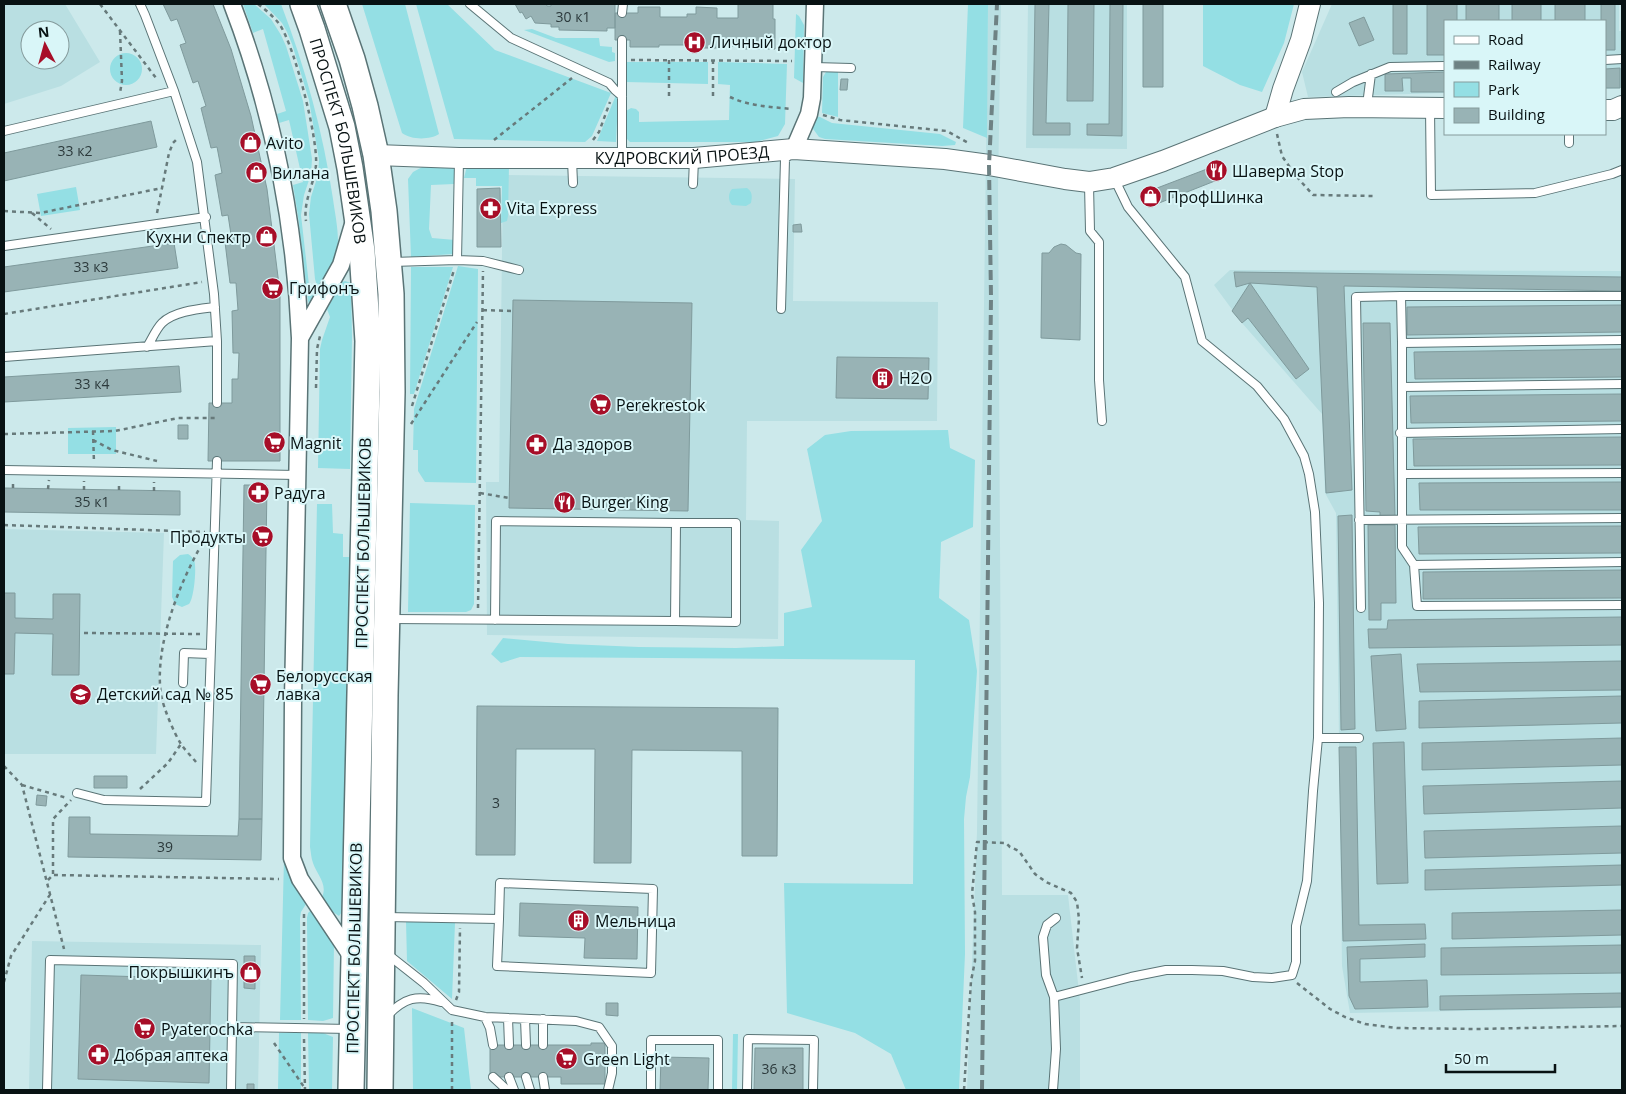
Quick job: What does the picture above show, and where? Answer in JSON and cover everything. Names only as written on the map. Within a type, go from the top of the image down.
[{"type":"main road","name":"ПРОСПЕКТ БОЛЬШЕВИКОВ","points":[[303,4],[342,127],[350,168],[362,251],[368,341],[351,1090]]},
{"type":"main road","name":"ПРОСПЕКТ БОЛЬШЕВИКОВ","points":[[333,4],[352,59],[376,155],[384,211],[391,294],[392,366],[380,1090]]},
{"type":"main road","points":[[357,821],[384,822]]},
{"type":"street","points":[[232,4],[245,37],[275,145],[286,200],[295,268],[300,338],[292,858],[300,880],[354,960]]},
{"type":"street","points":[[794,149],[810,114],[814,67],[815,4]]},
{"type":"street","points":[[1275,117],[1301,40],[1310,4]]},
{"type":"street","points":[[1606,110],[1613,110],[1622,106]]},
{"type":"street","name":"КУДРОВСКИЙ ПРОЕЗД","points":[[376,155],[459,158],[694,158],[794,149],[945,159],[989,164],[1089,182],[1114,178],[1275,117],[1304,109],[1437,108]]},
{"type":"street","points":[[300,338],[341,265],[356,214]]},
{"type":"lane","points":[[140,4],[197,162],[206,217],[213,280],[217,342],[217,403]]},
{"type":"lane","points":[[470,4],[511,38],[609,82],[622,96]]},
{"type":"lane","points":[[622,13],[623,4]]},
{"type":"lane","points":[[622,40],[622,158]]},
{"type":"lane","points":[[1606,60],[1622,59]]},
{"type":"lane","points":[[1336,92],[1353,82],[1390,67],[1444,66]]},
{"type":"lane","points":[[814,67],[850,68]]},
{"type":"lane","points":[[1367,108],[1371,74]]},
{"type":"lane","points":[[4,131],[171,92]]},
{"type":"lane","points":[[1437,108],[1431,195],[1535,193],[1622,170]]},
{"type":"lane","points":[[1569,135],[1569,143]]},
{"type":"lane","points":[[781,309],[785,159],[794,149]]},
{"type":"lane","points":[[457,260],[459,158]]},
{"type":"lane","points":[[572,158],[573,183]]},
{"type":"lane","points":[[693,184],[694,158]]},
{"type":"lane","points":[[1054,997],[1166,970],[1223,971],[1253,977],[1272,978],[1292,975],[1296,962],[1296,926],[1307,881],[1312,790],[1318,738],[1319,603],[1315,512],[1313,490],[1304,456],[1284,419],[1258,386],[1202,341],[1186,277],[1128,207],[1114,178]]},
{"type":"lane","points":[[1089,182],[1090,231],[1099,242],[1099,380],[1102,421]]},
{"type":"lane","points":[[4,246],[206,217]]},
{"type":"lane","points":[[388,262],[484,261],[519,270]]},
{"type":"lane","points":[[1401,296],[1402,547],[1414,564],[1417,606],[1622,605]]},
{"type":"lane","points":[[1360,608],[1356,297],[1622,296]]},
{"type":"lane","points":[[147,347],[160,325],[166,319],[201,308],[215,307]]},
{"type":"lane","points":[[1402,343],[1622,340]]},
{"type":"lane","points":[[4,357],[217,342]]},
{"type":"lane","points":[[1402,387],[1622,384]]},
{"type":"lane","points":[[1401,433],[1622,430]]},
{"type":"lane","points":[[77,793],[104,800],[206,802],[211,634],[211,532],[217,461]]},
{"type":"lane","points":[[4,470],[297,475]]},
{"type":"lane","points":[[1402,474],[1622,473]]},
{"type":"lane","points":[[1359,520],[1622,518]]},
{"type":"lane","points":[[387,619],[675,622],[736,622],[736,523],[496,521],[495,620]]},
{"type":"lane","points":[[675,622],[676,523]]},
{"type":"lane","points":[[1414,564],[1622,562]]},
{"type":"lane","points":[[183,684],[184,653],[210,654]]},
{"type":"lane","points":[[1318,738],[1359,738]]},
{"type":"lane","points":[[500,882],[653,889],[651,973],[497,966],[499,919],[500,882]]},
{"type":"lane","points":[[383,916],[499,919]]},
{"type":"lane","points":[[1053,1090],[1056,1049],[1054,997],[1046,975],[1043,937],[1047,925],[1056,918]]},
{"type":"lane","points":[[383,950],[424,983],[452,1010],[484,1017],[576,1021],[599,1027],[612,1046],[612,1073],[608,1090]]},
{"type":"lane","points":[[47,1090],[50,960],[233,964],[230,1090]]},
{"type":"lane","points":[[381,1022],[394,1008],[407,1000],[418,997],[443,1003]]},
{"type":"lane","points":[[484,1017],[490,1028],[493,1045]]},
{"type":"lane","points":[[508,1018],[509,1045]]},
{"type":"lane","points":[[525,1019],[526,1045]]},
{"type":"lane","points":[[543,1019],[543,1045]]},
{"type":"lane","points":[[232,1027],[352,1029]]},
{"type":"lane","points":[[747,1090],[748,1039],[814,1040],[813,1090]]},
{"type":"lane","points":[[651,1090],[651,1040],[718,1040],[718,1090]]},
{"type":"lane","points":[[493,1077],[507,1090]]},
{"type":"lane","points":[[509,1077],[514,1090]]},
{"type":"lane","points":[[526,1077],[530,1090]]},
{"type":"lane","points":[[544,1077],[545,1090]]},
{"type":"path","points":[[100,4],[171,92]]},
{"type":"path","points":[[120,30],[121,85]]},
{"type":"path","points":[[622,59],[792,61]]},
{"type":"path","points":[[669,60],[669,96]]},
{"type":"path","points":[[713,60],[713,96]]},
{"type":"path","points":[[489,144],[583,70]]},
{"type":"path","points":[[589,146],[599,132],[615,90]]},
{"type":"path","points":[[730,97],[762,106],[792,109]]},
{"type":"path","points":[[819,114],[840,120],[947,131],[975,147]]},
{"type":"path","points":[[1275,117],[1282,156],[1296,176],[1314,194],[1375,196]]},
{"type":"path","points":[[155,224],[173,143],[188,134]]},
{"type":"path","points":[[4,211],[40,212],[162,188]]},
{"type":"path","points":[[31,212],[61,238]]},
{"type":"path","points":[[411,410],[457,260]]},
{"type":"path","points":[[478,620],[484,261]]},
{"type":"path","points":[[4,314],[213,280]]},
{"type":"path","points":[[483,310],[512,311]]},
{"type":"path","points":[[408,429],[477,322]]},
{"type":"path","points":[[4,434],[115,431],[178,418],[217,418]]},
{"type":"path","points":[[93,431],[94,472]]},
{"type":"path","points":[[93,440],[112,450]]},
{"type":"path","points":[[480,493],[509,498]]},
{"type":"path","points":[[4,525],[211,532]]},
{"type":"path","points":[[207,774],[181,744],[165,710],[161,694],[162,646],[170,617],[194,558],[211,532]]},
{"type":"path","points":[[84,633],[211,634]]},
{"type":"path","points":[[128,801],[168,763],[181,744]]},
{"type":"path","points":[[4,766],[22,786],[64,942],[66,961]]},
{"type":"path","points":[[22,786],[71,800],[53,819],[53,875],[48,880]]},
{"type":"path","points":[[964,1090],[971,980],[975,961],[975,912],[972,894],[977,842],[1006,843],[1010,848],[1019,851],[1035,874],[1046,882],[1071,893],[1077,902],[1079,919],[1077,948],[1081,976],[1086,989]]},
{"type":"path","points":[[53,875],[279,880]]},
{"type":"path","points":[[4,982],[11,956],[51,893]]},
{"type":"path","points":[[1292,975],[1298,985],[1330,1009],[1365,1024],[1397,1028],[1477,1029],[1622,1026]]},
{"type":"path","points":[[274,1043],[306,1090]]},
{"type":"shaded area","points":[[4,4],[65,4],[100,62],[61,86],[4,104]]},
{"type":"shaded area","points":[[988,4],[1001,4],[998,188],[1002,895],[1068,895],[1080,1001],[1080,1090],[967,1090],[977,832]]},
{"type":"shaded area","points":[[1028,4],[1127,4],[1127,149],[1026,148]]},
{"type":"shaded area","points":[[1332,4],[1619,4],[1619,31],[1622,31],[1622,88],[1606,89],[1606,20],[1444,20],[1444,93],[1308,97],[1302,72]]},
{"type":"shaded area","points":[[503,175],[795,179],[793,301],[938,302],[937,421],[747,421],[746,520],[779,521],[778,639],[487,635],[486,482],[499,482]]},
{"type":"shaded area","points":[[1230,270],[1622,271],[1622,1008],[1350,1013],[1342,966],[1336,513],[1325,493],[1322,414],[1242,323],[1214,285]]},
{"type":"shaded area","name":"Детский сад № 85","points":[[4,529],[164,533],[156,754],[4,754]]},
{"type":"shaded area","points":[[32,941],[261,945],[258,1090],[29,1090]]},
{"type":"green space","points":[[243,4],[254,4],[271,19],[281,35],[303,101],[312,159],[311,174],[304,195],[301,215],[310,291],[315,299],[311,305],[308,301],[293,185],[303,182],[289,120],[279,123],[277,114],[286,111],[263,29],[253,33]]},
{"type":"green space","points":[[264,4],[281,4],[298,51],[312,100],[329,174],[337,225],[338,245],[334,262],[319,293],[315,279],[309,214],[311,197],[318,175],[319,160],[309,100],[287,32],[282,23]]},
{"type":"green space","points":[[362,4],[405,4],[439,134],[421,138],[410,137],[402,133]]},
{"type":"green space","points":[[416,4],[447,4],[495,50],[611,93],[592,136],[585,142],[454,139]]},
{"type":"green space","points":[[968,4],[988,4],[987,138],[963,128]]},
{"type":"green space","points":[[1203,4],[1294,4],[1284,43],[1262,92],[1240,85],[1203,66]]},
{"type":"green space","points":[[796,14],[804,25],[803,83],[794,78]]},
{"type":"green space","points":[[532,29],[556,38],[599,38],[600,46],[612,47],[612,52],[615,53],[615,61],[609,62],[524,30]]},
{"type":"green space","points":[[126,53],[132,54],[137,58],[141,63],[141,75],[137,80],[132,84],[126,85],[120,84],[115,80],[111,75],[110,69],[111,63],[115,58],[120,54]]},
{"type":"green space","points":[[626,62],[708,62],[708,84],[626,82]]},
{"type":"green space","points":[[718,62],[787,64],[785,124],[778,136],[756,142],[630,142],[627,139],[626,111],[631,108],[639,112],[639,122],[729,120],[730,85],[718,84]]},
{"type":"green space","points":[[838,71],[838,117],[822,113],[823,77],[826,72]]},
{"type":"green space","points":[[616,95],[618,101],[616,142],[597,141]]},
{"type":"green space","points":[[814,116],[832,123],[940,134],[956,142],[955,145],[942,146],[825,139],[819,137],[811,126]]},
{"type":"green space","points":[[426,165],[452,165],[455,168],[456,182],[454,184],[431,185],[429,229],[432,238],[455,240],[456,253],[411,257],[408,179],[413,172]]},
{"type":"green space","points":[[509,165],[508,216],[507,221],[501,223],[502,186],[476,186],[476,178],[464,178],[467,166]]},
{"type":"green space","points":[[76,187],[80,210],[41,216],[37,194]]},
{"type":"green space","points":[[747,188],[751,193],[751,203],[746,206],[732,205],[729,197],[732,189]]},
{"type":"green space","points":[[458,266],[478,269],[476,483],[425,482],[418,471],[418,450],[413,450],[414,409]]},
{"type":"green space","points":[[411,267],[453,267],[414,394],[410,394]]},
{"type":"green space","points":[[342,282],[351,283],[350,469],[318,468],[320,349],[330,317],[327,309]]},
{"type":"green space","points":[[116,427],[116,454],[68,454],[68,428]]},
{"type":"green space","points":[[948,430],[950,448],[975,460],[973,527],[941,542],[939,598],[969,620],[977,671],[970,777],[964,819],[965,954],[959,1090],[906,1090],[891,1054],[855,1033],[787,1013],[784,883],[913,884],[915,660],[520,657],[501,663],[491,654],[503,638],[568,644],[639,647],[736,648],[784,646],[784,613],[812,607],[801,550],[822,521],[807,449],[825,435],[851,431]]},
{"type":"green space","points":[[410,503],[475,505],[474,604],[471,610],[466,612],[408,612]]},
{"type":"green space","points":[[317,504],[332,504],[333,533],[343,534],[343,557],[349,557],[342,912],[339,916],[333,912],[322,897],[324,888],[313,863],[310,847]]},
{"type":"green space","points":[[188,554],[195,563],[194,582],[191,601],[182,607],[175,604],[172,597],[173,561],[180,555]]},
{"type":"green space","points":[[284,858],[292,881],[306,904],[300,918],[301,1020],[280,1020]]},
{"type":"green space","points":[[311,910],[334,944],[333,1018],[323,1021],[308,1020],[307,918]]},
{"type":"green space","points":[[406,921],[455,923],[452,999],[407,961]]},
{"type":"green space","points":[[412,1008],[464,1028],[471,1090],[413,1090]]},
{"type":"green space","points":[[279,1033],[301,1033],[301,1090],[278,1090]]},
{"type":"green space","points":[[308,1033],[323,1033],[333,1037],[332,1090],[309,1090]]},
{"type":"green space","points":[[733,1034],[738,1034],[737,1090],[732,1090]]},
{"type":"building","points":[[163,4],[213,4],[231,49],[251,116],[267,189],[280,293],[280,461],[208,461],[209,403],[232,403],[232,379],[238,379],[239,353],[233,353],[232,311],[238,310],[236,283],[230,283],[225,242],[232,241],[228,215],[222,216],[215,175],[222,173],[217,147],[211,148],[201,108],[206,106],[198,81],[193,83],[180,45],[186,43],[177,19],[171,21]]},
{"type":"building","points":[[515,4],[546,4],[551,6],[551,4],[615,4],[615,28],[607,28],[607,31],[559,30],[559,27],[551,27],[551,24],[535,23],[531,16],[526,19]]},
{"type":"building","points":[[738,4],[773,4],[775,49],[745,49],[745,46],[688,48],[688,45],[630,47],[630,40],[615,40],[615,13],[638,13],[638,7],[660,7],[660,17],[687,17],[687,14],[696,14],[696,7],[717,8],[717,18],[738,18]]},
{"type":"building","points":[[1035,4],[1049,4],[1046,123],[1070,123],[1070,135],[1033,135]]},
{"type":"building","points":[[1068,4],[1094,4],[1093,101],[1067,101]]},
{"type":"building","points":[[1110,4],[1123,4],[1122,136],[1087,135],[1087,124],[1109,124]]},
{"type":"building","points":[[1143,4],[1163,4],[1163,87],[1143,87]]},
{"type":"building","points":[[1393,4],[1407,4],[1407,54],[1393,54]]},
{"type":"building","points":[[1427,4],[1457,4],[1457,20],[1444,20],[1444,55],[1427,55]]},
{"type":"building","points":[[1466,4],[1499,4],[1499,20],[1466,20]]},
{"type":"building","points":[[1512,4],[1541,4],[1541,20],[1512,20]]},
{"type":"building","points":[[1555,4],[1585,4],[1585,20],[1555,20]]},
{"type":"building","points":[[1601,4],[1615,4],[1615,50],[1606,50],[1606,20],[1601,20]]},
{"type":"building","points":[[1364,17],[1374,40],[1359,46],[1349,23]]},
{"type":"building","points":[[1620,68],[1620,88],[1606,88],[1606,69]]},
{"type":"building","points":[[1444,72],[1444,92],[1411,92],[1411,78],[1402,78],[1403,91],[1385,91],[1385,74]]},
{"type":"building","points":[[841,79],[848,79],[847,90],[840,90]]},
{"type":"building","points":[[151,121],[157,147],[4,181],[4,153]]},
{"type":"building","points":[[1220,164],[1225,177],[1149,207],[1144,193]]},
{"type":"building","points":[[500,188],[501,247],[477,247],[477,189]]},
{"type":"building","points":[[801,224],[802,232],[793,232],[793,225]]},
{"type":"building","points":[[174,243],[178,268],[4,292],[4,267]]},
{"type":"building","points":[[1061,244],[1081,254],[1080,340],[1041,338],[1042,253],[1049,253],[1054,247]]},
{"type":"building","points":[[1234,272],[1622,277],[1622,291],[1344,286],[1352,490],[1326,493],[1317,287],[1250,283],[1236,287]]},
{"type":"building","points":[[1250,283],[1309,369],[1296,379],[1248,318],[1242,323],[1232,311]]},
{"type":"building","name":"Perekrestok","points":[[513,300],[692,303],[688,511],[509,508]]},
{"type":"building","points":[[1622,305],[1622,332],[1407,335],[1407,307]]},
{"type":"building","points":[[1363,323],[1390,323],[1395,516],[1380,516],[1380,512],[1366,511]]},
{"type":"building","points":[[1622,349],[1622,377],[1415,379],[1414,352]]},
{"type":"building","name":"H2O","points":[[837,357],[929,358],[928,399],[836,398]]},
{"type":"building","points":[[179,366],[181,392],[4,402],[4,377]]},
{"type":"building","points":[[1622,394],[1622,421],[1411,423],[1410,396]]},
{"type":"building","points":[[178,425],[188,425],[188,439],[178,439]]},
{"type":"building","points":[[1622,437],[1622,465],[1414,466],[1413,439]]},
{"type":"building","points":[[1622,482],[1622,510],[1420,510],[1419,483]]},
{"type":"building","points":[[244,485],[267,485],[262,819],[239,819]]},
{"type":"building","points":[[4,488],[180,491],[180,515],[4,512]]},
{"type":"building","points":[[1352,515],[1355,729],[1341,730],[1338,516]]},
{"type":"building","points":[[1368,525],[1395,525],[1396,603],[1381,603],[1381,620],[1369,620]]},
{"type":"building","points":[[1622,526],[1622,553],[1419,554],[1418,527]]},
{"type":"building","points":[[1622,570],[1622,598],[1423,599],[1423,572]]},
{"type":"building","points":[[4,593],[15,593],[15,618],[53,619],[53,594],[80,594],[79,675],[52,675],[53,634],[15,633],[14,674],[4,674]]},
{"type":"building","points":[[1622,617],[1622,645],[1369,648],[1368,629],[1387,629],[1388,620]]},
{"type":"building","points":[[1401,654],[1406,729],[1376,731],[1371,656]]},
{"type":"building","points":[[1622,661],[1622,690],[1420,692],[1417,664]]},
{"type":"building","points":[[1622,696],[1622,723],[1419,728],[1419,701]]},
{"type":"building","points":[[477,706],[778,708],[777,856],[742,856],[742,751],[632,750],[631,863],[594,863],[595,749],[516,749],[515,855],[476,855]]},
{"type":"building","points":[[1622,738],[1622,765],[1422,770],[1422,743]]},
{"type":"building","points":[[1404,742],[1408,883],[1377,884],[1373,743]]},
{"type":"building","points":[[1339,747],[1356,747],[1359,925],[1425,924],[1426,939],[1343,941]]},
{"type":"building","points":[[94,776],[127,776],[127,788],[94,788]]},
{"type":"building","points":[[1622,781],[1622,808],[1424,814],[1423,786]]},
{"type":"building","points":[[37,795],[47,796],[46,806],[36,805]]},
{"type":"building","points":[[69,817],[90,817],[90,834],[238,836],[239,819],[262,819],[261,860],[68,857]]},
{"type":"building","points":[[1622,826],[1622,853],[1425,858],[1424,831]]},
{"type":"building","points":[[1622,865],[1622,885],[1425,890],[1425,870]]},
{"type":"building","name":"Мельница","points":[[520,903],[638,907],[637,959],[584,958],[585,938],[519,936]]},
{"type":"building","points":[[1622,910],[1622,935],[1452,939],[1452,913]]},
{"type":"building","points":[[1425,944],[1425,957],[1360,959],[1360,982],[1427,980],[1428,1007],[1355,1009],[1349,996],[1347,947]]},
{"type":"building","points":[[1622,945],[1622,973],[1441,975],[1441,948]]},
{"type":"building","name":"Покрышкинъ","points":[[244,956],[255,956],[255,989],[244,988]]},
{"type":"building","name":"Pyaterochka","points":[[81,975],[211,979],[209,1083],[78,1079]]},
{"type":"building","points":[[1622,993],[1622,1007],[1440,1010],[1440,996]]},
{"type":"building","points":[[606,1003],[618,1003],[618,1016],[606,1015]]},
{"type":"building","points":[[591,1043],[605,1043],[605,1084],[561,1084],[561,1077],[490,1077],[490,1045],[591,1045]]},
{"type":"building","points":[[755,1048],[803,1048],[803,1090],[754,1090]]},
{"type":"building","points":[[661,1057],[709,1058],[708,1090],[660,1090]]},
{"type":"building","points":[[247,1084],[254,1084],[254,1090],[247,1090]]},
{"type":"railway","points":[[982,1090],[991,297],[989,165],[997,4]]},
{"type":"place","name":"Личный доктор","points":[[694,42]]},
{"type":"place","name":"Avito","points":[[250,143]]},
{"type":"place","name":"Шаверма Stop","points":[[1216,171]]},
{"type":"place","name":"Вилана","points":[[256,173]]},
{"type":"place","name":"ПрофШинка","points":[[1151,197]]},
{"type":"place","name":"Vita Express","points":[[491,208]]},
{"type":"place","name":"Кухни Спектр","points":[[267,237]]},
{"type":"place","name":"Грифонъ","points":[[273,288]]},
{"type":"place","name":"H2O","points":[[883,378]]},
{"type":"place","name":"Perekrestok","points":[[600,405]]},
{"type":"place","name":"Magnit","points":[[274,443]]},
{"type":"place","name":"Да здоров","points":[[537,444]]},
{"type":"place","name":"Радуга","points":[[258,493]]},
{"type":"place","name":"Burger King","points":[[565,502]]},
{"type":"place","name":"Продукты","points":[[262,537]]},
{"type":"place","name":"Белорусская лавка","points":[[260,685]]},
{"type":"place","name":"Детский сад № 85","points":[[81,694]]},
{"type":"place","name":"Мельница","points":[[579,921]]},
{"type":"place","name":"Покрышкинъ","points":[[250,972]]},
{"type":"place","name":"Pyaterochka","points":[[145,1029]]},
{"type":"place","name":"Добрая аптека","points":[[98,1055]]},
{"type":"place","name":"Green Light","points":[[567,1059]]}]
